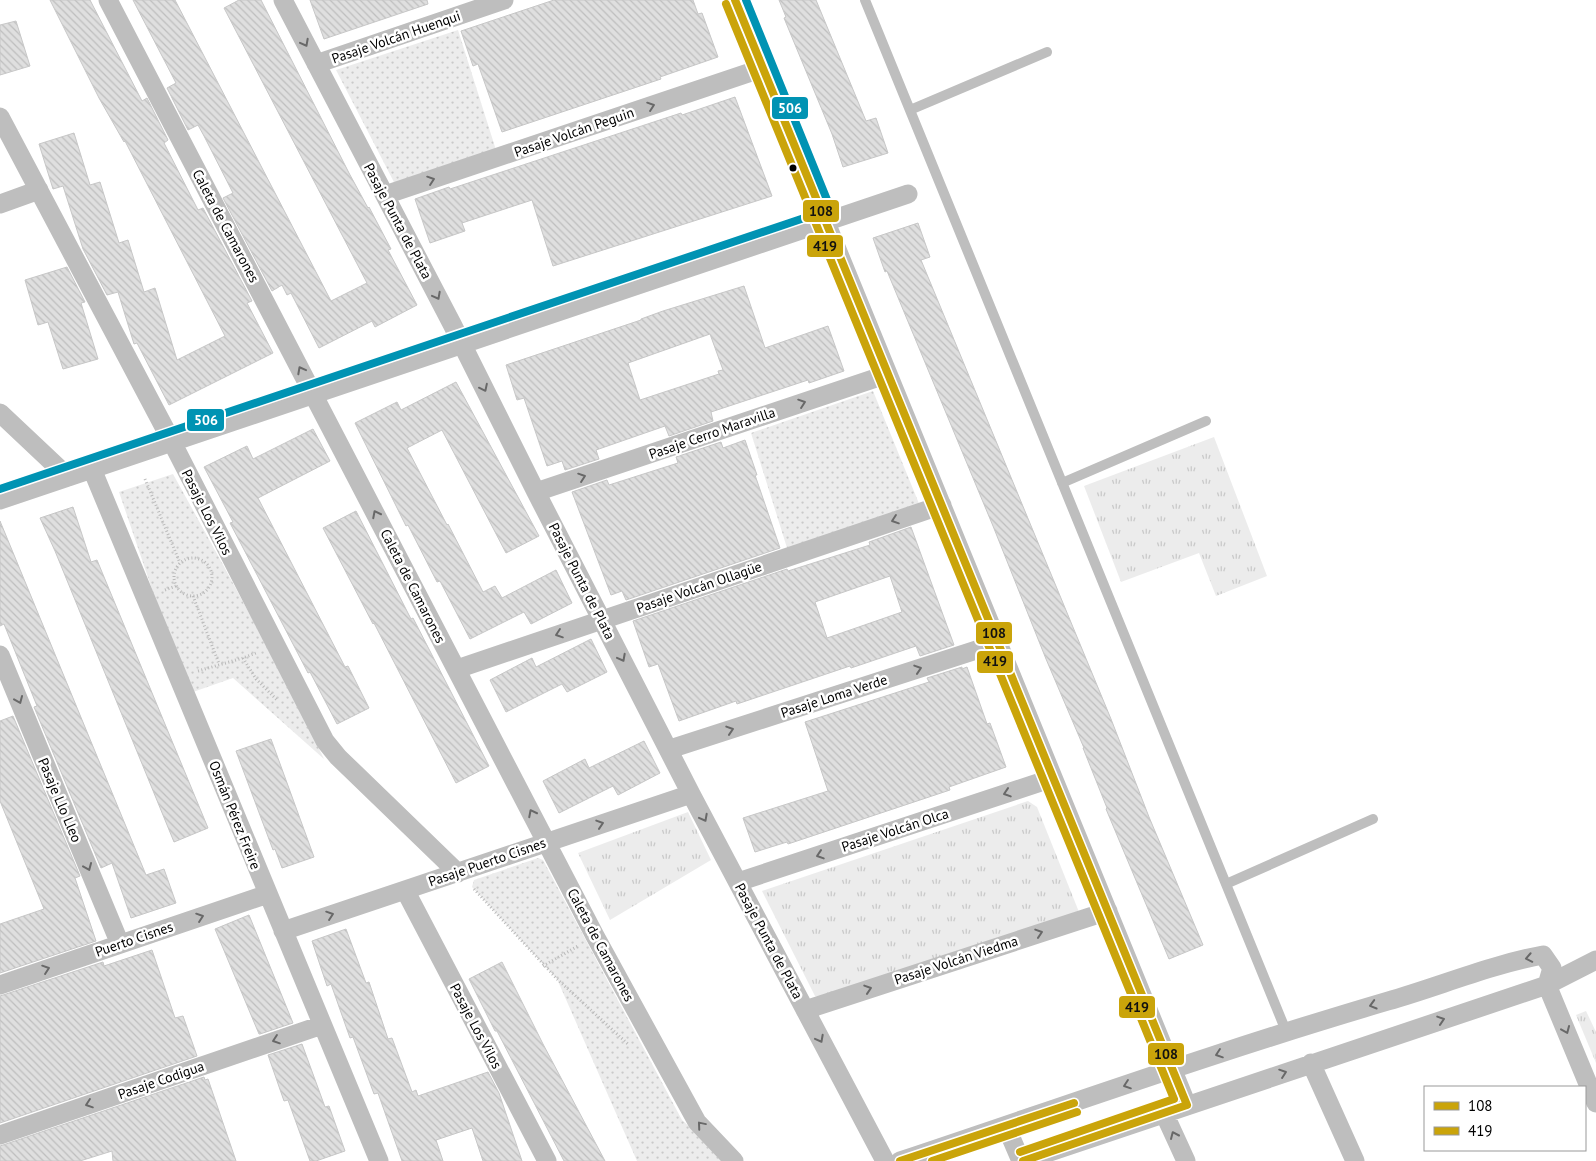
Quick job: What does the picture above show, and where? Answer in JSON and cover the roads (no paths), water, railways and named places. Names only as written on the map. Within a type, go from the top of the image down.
[{"type":"street","name":"Caleta de Camarones","points":[[108,0],[595,936],[696,1122],[734,1161]]},
{"type":"street","name":"Pasaje Punta de Plata","points":[[283,0],[463,344],[536,492],[670,749],[691,794],[885,1161]]},
{"type":"street","name":"Pasaje Volcán Huenqui","points":[[316,64],[504,0]]},
{"type":"street","points":[[735,0],[1187,1105]]},
{"type":"street","name":"Pasaje Volcán Peguin","points":[[385,195],[763,68]]},
{"type":"street","name":"Pasaje Los Vilos","points":[[0,117],[172,442],[325,741],[338,757],[458,873]]},
{"type":"street","points":[[0,204],[39,190]]},
{"type":"street","points":[[0,500],[908,194]]},
{"type":"street","name":"Pasaje Cerro Maravilla","points":[[536,492],[888,374]]},
{"type":"street","points":[[0,413],[68,477]]},
{"type":"street","name":"Osmán Pérez Freire","points":[[92,470],[322,1025],[372,1159]]},
{"type":"street","name":"Pasaje Volcán Ollagüe","points":[[457,669],[942,505]]},
{"type":"street","name":"Pasaje Loma Verde","points":[[670,749],[998,643]]},
{"type":"street","name":"Pasaje Llo Lleo","points":[[0,655],[120,944]]},
{"type":"street","name":"Pasaje Volcán Olca","points":[[738,882],[1053,778]]},
{"type":"street","name":"Pasaje Puerto Cisnes","points":[[283,931],[691,794]]},
{"type":"street","name":"Pasaje Los Vilos","points":[[405,890],[547,1161]]},
{"type":"street","name":"Puerto Cisnes","points":[[0,985],[268,894]]},
{"type":"street","name":"Pasaje Volcán Viedma","points":[[805,1010],[1108,911]]},
{"type":"street","points":[[900,1161],[1286,1031],[1422,991],[1516,960],[1543,955],[1552,968],[1547,985],[1596,1103]]},
{"type":"street","points":[[1006,1126],[1022,1161],[1547,985],[1596,960]]},
{"type":"street","name":"Pasaje Codigua","points":[[0,1135],[322,1025]]},
{"type":"street","points":[[1311,1063],[1355,1161]]},
{"type":"street","points":[[1164,1113],[1186,1161]]},
{"type":"lane","points":[[865,0],[1286,1031]]},
{"type":"lane","points":[[910,110],[1047,52]]},
{"type":"lane","points":[[1062,483],[1206,421]]},
{"type":"lane","points":[[1226,884],[1373,819]]}]
